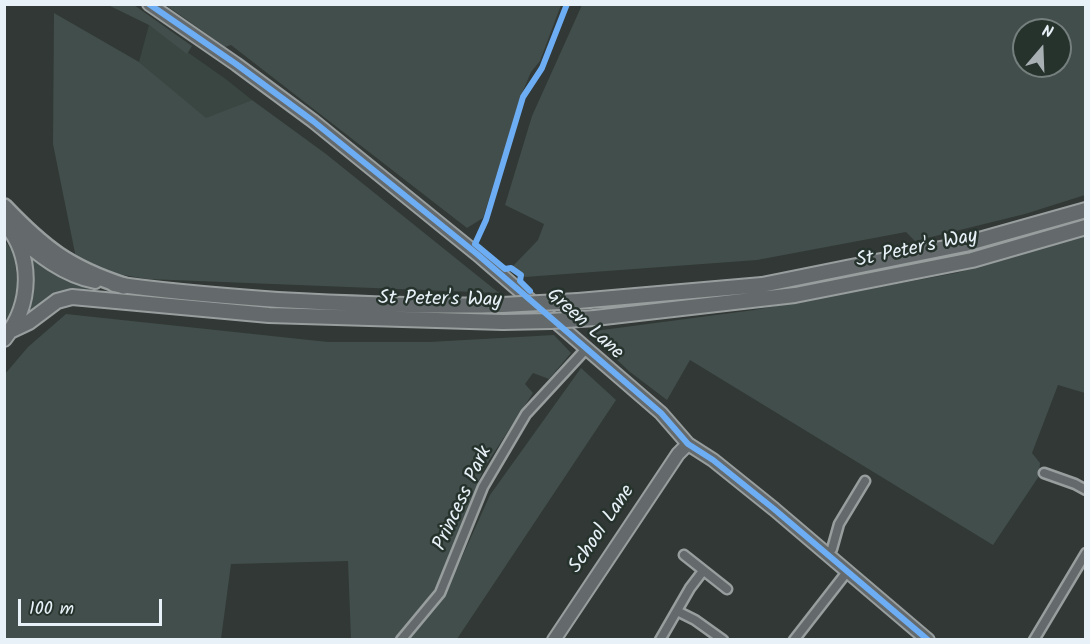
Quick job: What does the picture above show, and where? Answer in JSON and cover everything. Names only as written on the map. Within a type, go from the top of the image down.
[{"type":"highway","points":[[4,207],[50,251],[93,276],[124,286]]},
{"type":"main road","name":"St Peter's Way","points":[[4,222],[39,255],[64,270],[92,281],[235,297],[366,305],[440,306],[578,301],[762,285],[965,244],[1086,210]]},
{"type":"main road","name":"St Peter's Way","points":[[8,335],[57,301],[78,297],[269,315],[503,322],[595,318],[795,295],[972,260],[1086,227]]},
{"type":"main road","points":[[8,335],[23,302],[27,286],[22,254],[15,234]]},
{"type":"street","name":"Green Lane","points":[[149,4],[313,121],[508,279],[661,413],[688,444],[713,460],[928,639]]},
{"type":"street","name":"Princess Park","points":[[401,639],[440,593],[483,487],[526,414],[586,349]]},
{"type":"street","name":"School Lane","points":[[554,639],[672,463],[688,444]]},
{"type":"street","points":[[1044,473],[1086,490]]},
{"type":"street","points":[[827,555],[832,549],[839,524],[865,481]]},
{"type":"street","points":[[1034,639],[1086,553]]},
{"type":"street","points":[[684,555],[727,589]]},
{"type":"street","points":[[660,639],[703,570]]},
{"type":"street","points":[[794,639],[847,572]]},
{"type":"street","points":[[676,611],[695,620],[723,639]]},
{"type":"shaded area","points":[[108,5],[134,5],[192,46],[187,54],[149,25]]},
{"type":"shaded area","points":[[166,5],[561,5],[540,61],[531,72],[523,91],[483,218],[467,228],[231,45],[225,47]]},
{"type":"shaded area","points":[[582,5],[1085,5],[1085,195],[1025,214],[915,241],[906,232],[757,260],[525,277],[513,266],[538,240],[544,224],[505,205],[532,116]]},
{"type":"shaded area","points":[[54,13],[139,62],[206,118],[252,100],[326,154],[499,293],[147,279],[100,271],[77,263],[53,144]]},
{"type":"shaded area","points":[[149,25],[252,100],[206,119],[139,62]]},
{"type":"shaded area","points":[[1085,236],[1085,393],[1058,385],[1032,453],[1040,463],[1039,476],[993,545],[690,360],[667,400],[630,372],[587,332],[754,310],[956,273]]},
{"type":"shaded area","points":[[4,239],[15,256],[18,302],[5,324]]},
{"type":"shaded area","points":[[31,256],[63,276],[97,290],[99,294],[77,293],[53,297],[28,314],[33,271]]},
{"type":"shaded area","points":[[66,314],[328,342],[429,342],[554,335],[571,353],[549,379],[533,373],[525,384],[533,393],[484,468],[436,587],[399,639],[351,639],[348,561],[231,564],[221,639],[5,640],[5,374],[28,347]]},
{"type":"shaded area","points":[[581,368],[616,400],[457,639],[408,639],[443,599],[490,495]]},
{"type":"cycle path","points":[[149,4],[313,121],[477,254],[661,413],[688,444],[713,460],[774,509],[928,640]]},
{"type":"cycle path","points":[[530,291],[520,281],[521,275],[511,268],[505,269],[475,244],[486,220],[523,97],[542,68],[567,4]]}]
